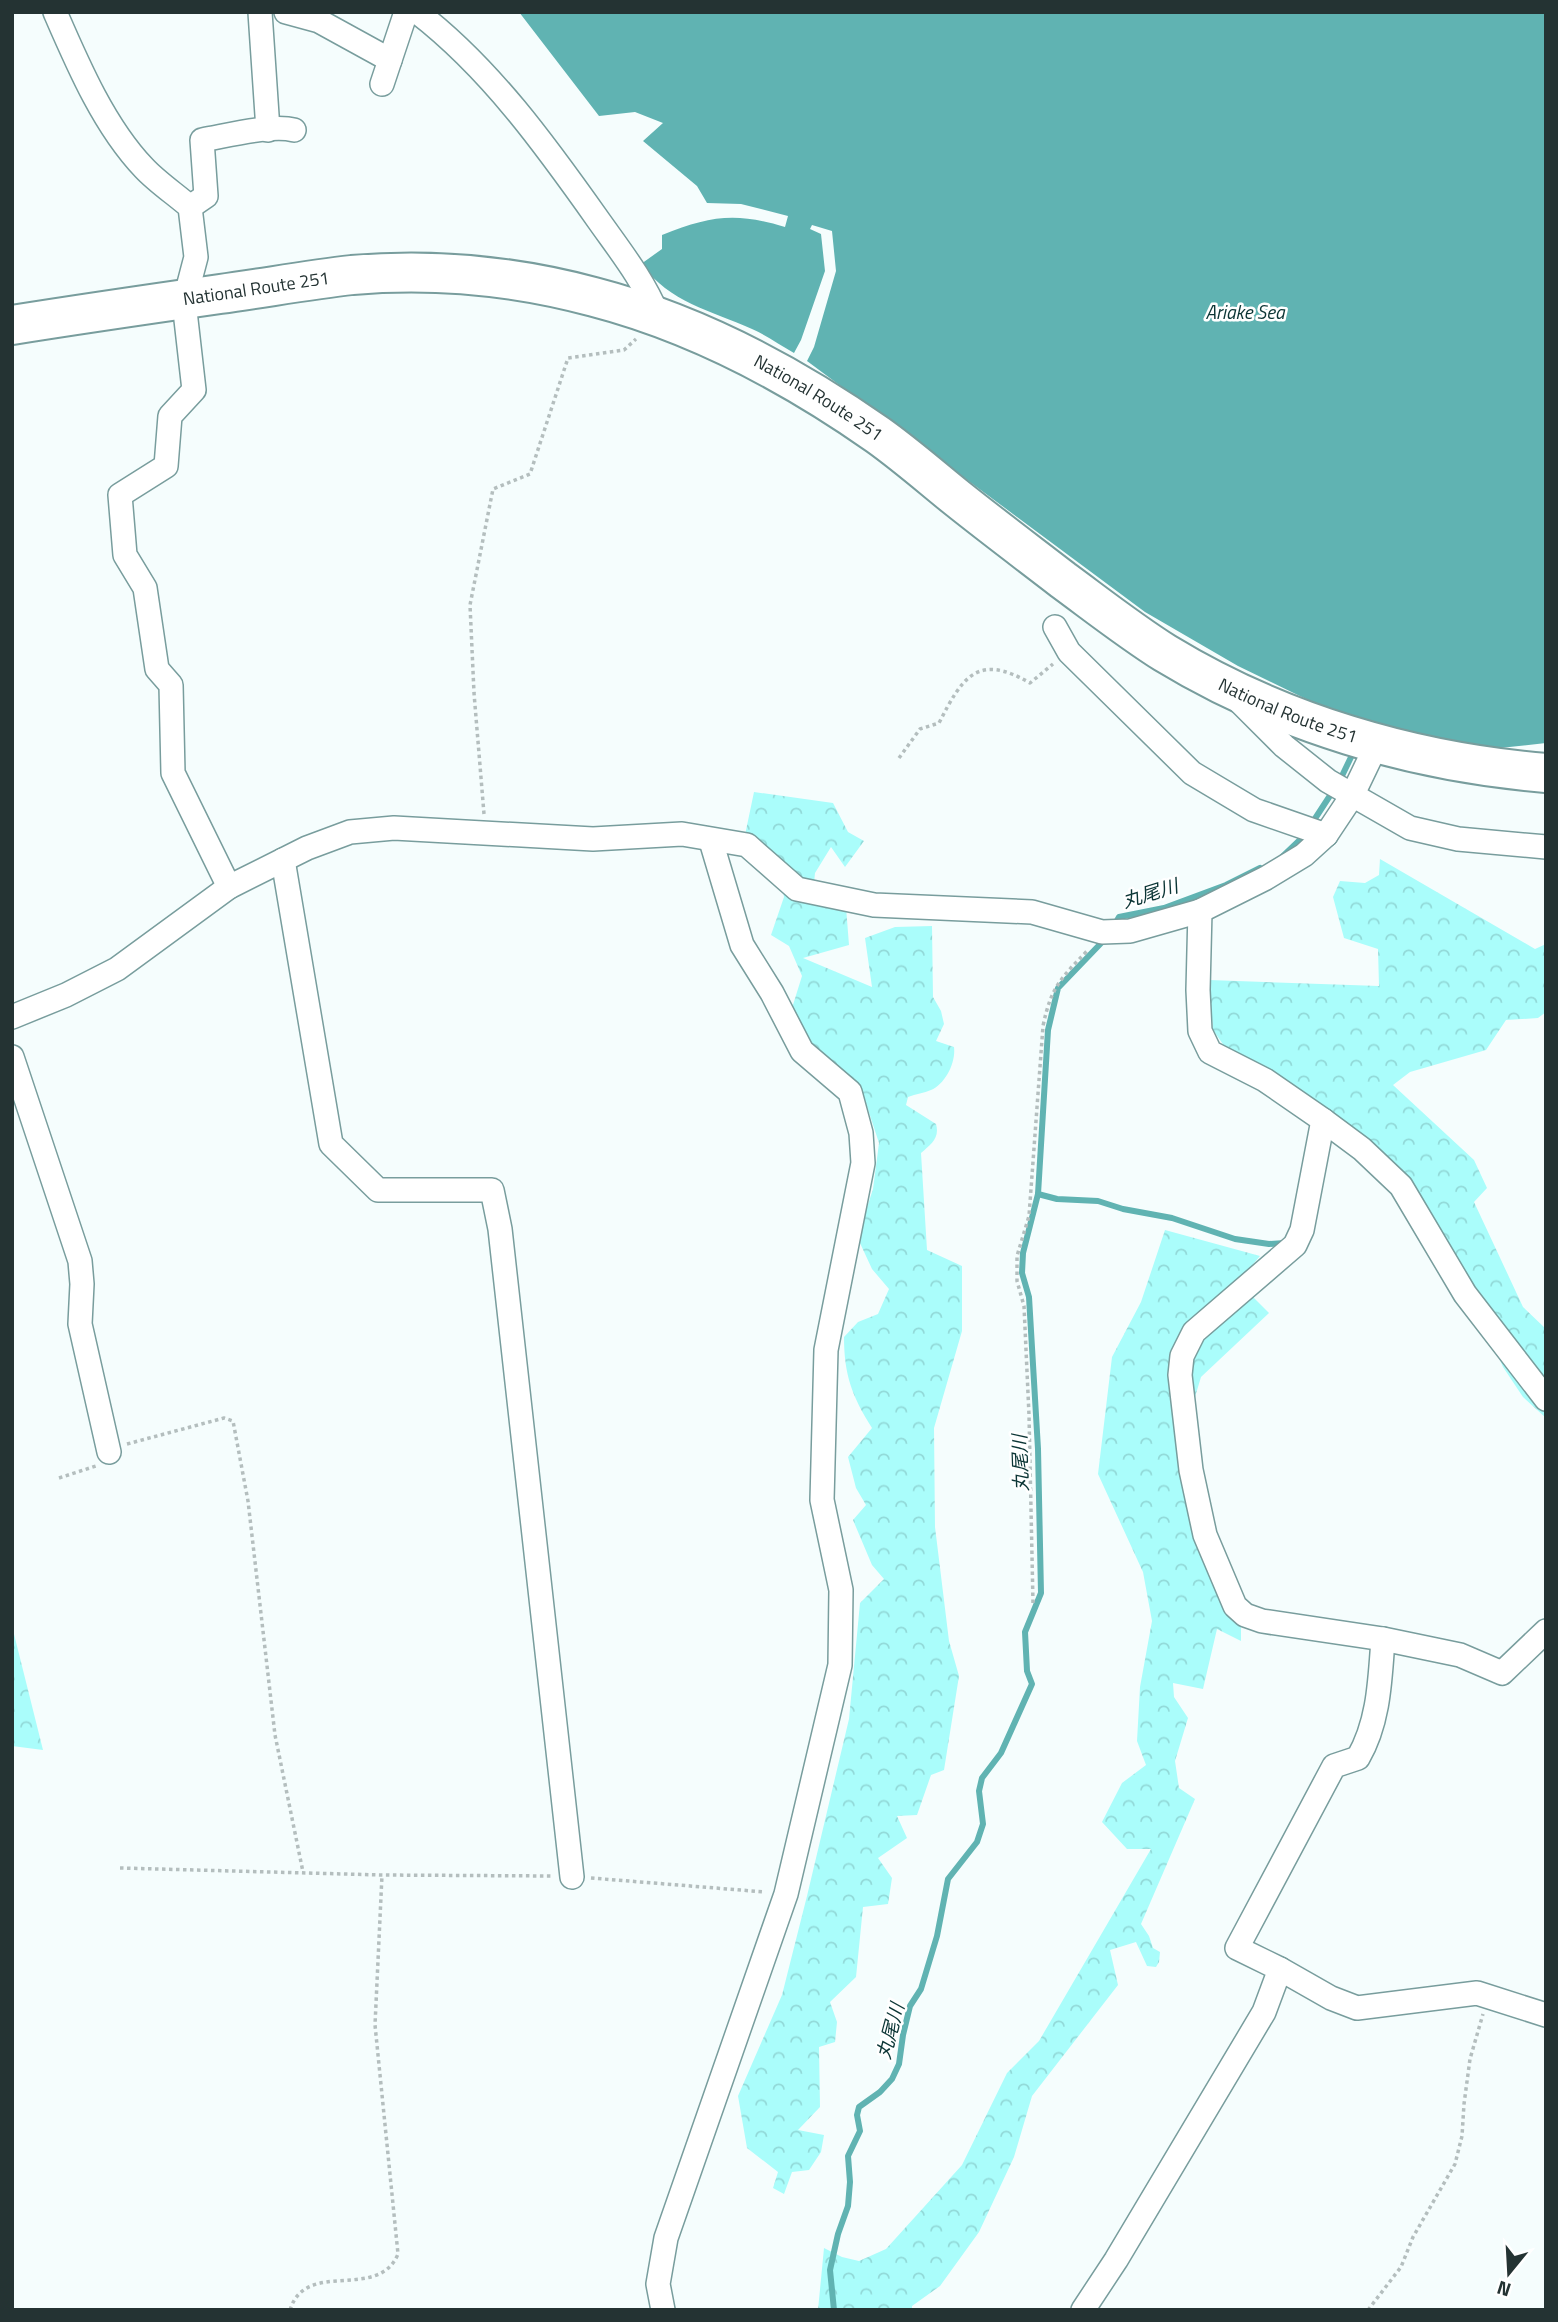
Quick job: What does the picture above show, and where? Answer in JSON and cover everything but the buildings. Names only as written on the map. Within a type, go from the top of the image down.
[{"type":"highway","name":"National Route 251","points":[[12,325],[353,275],[421,273],[478,276],[594,297],[658,316],[725,344],[790,377],[881,437],[1116,620],[1166,653],[1222,684],[1276,708],[1366,741],[1440,760],[1546,773]]},
{"type":"street","points":[[55,12],[79,69],[124,144],[145,170],[190,206],[196,257],[185,299],[194,390],[170,416],[166,466],[120,495],[125,555],[145,588],[157,669],[171,685],[173,773],[229,887]]},
{"type":"street","points":[[260,12],[268,130]]},
{"type":"street","points":[[286,12],[319,21],[390,60]]},
{"type":"street","points":[[382,84],[406,12]]},
{"type":"street","points":[[417,12],[492,80],[577,190],[648,291],[658,316]]},
{"type":"street","points":[[190,206],[206,196],[202,140],[268,130],[294,130]]},
{"type":"street","points":[[1055,627],[1069,652],[1192,773],[1254,810],[1315,832]]},
{"type":"street","points":[[1222,684],[1284,746],[1341,789],[1410,828],[1458,839],[1546,847]]},
{"type":"street","points":[[12,1017],[65,996],[117,969],[229,887],[307,848],[350,832],[394,828],[593,839],[682,834],[747,845],[797,889],[874,905],[1032,912],[1109,932],[1130,931],[1200,911],[1266,878],[1304,855],[1366,741]]},
{"type":"street","points":[[663,2310],[658,2284],[666,2238],[786,1894],[840,1665],[841,1590],[822,1500],[826,1350],[863,1163],[861,1133],[850,1092],[802,1051],[772,993],[742,945],[711,841]]},
{"type":"street","points":[[283,860],[331,1144],[378,1190],[492,1190],[500,1229],[572,1877]]},
{"type":"street","points":[[1200,911],[1200,1031],[1210,1052],[1265,1080],[1323,1120],[1362,1149],[1401,1186],[1465,1294],[1546,1399]]},
{"type":"street","points":[[12,1057],[80,1261],[80,1324],[109,1452]]},
{"type":"street","points":[[1323,1120],[1302,1230],[1295,1245],[1194,1332],[1182,1356],[1180,1375],[1191,1470],[1205,1535],[1235,1606],[1245,1615],[1262,1621],[1383,1639],[1460,1655],[1502,1672],[1546,1631]]},
{"type":"street","points":[[1383,1639],[1378,1699],[1368,1741],[1358,1758],[1334,1766],[1237,1948],[1331,1998],[1357,2008],[1477,1993],[1546,2015]]},
{"type":"street","points":[[1083,2310],[1116,2260],[1264,2012],[1280,1969]]},
{"type":"path","points":[[486,834],[474,694],[470,605],[493,489],[530,474],[568,358],[624,350],[658,316]]},
{"type":"path","points":[[899,758],[920,729],[939,723],[955,691],[965,678],[989,670],[1012,673],[1030,683],[1069,652]]},
{"type":"path","points":[[1033,1603],[1025,1320],[1017,1282],[1017,1256],[1029,1216],[1043,1026],[1048,1003],[1058,981],[1109,932]]},
{"type":"path","points":[[59,1478],[96,1467],[109,1452],[120,1446],[224,1418],[233,1421],[248,1501],[275,1735],[303,1873]]},
{"type":"path","points":[[120,1868],[572,1877],[786,1894]]},
{"type":"path","points":[[289,2310],[293,2298],[306,2286],[382,2274],[393,2266],[398,2254],[375,2025],[382,1875]]},
{"type":"path","points":[[1368,2310],[1401,2267],[1413,2237],[1455,2164],[1462,2136],[1470,2059],[1479,2022],[1490,1996]]},
{"type":"green space","points":[[754,792],[833,803],[848,832],[864,841],[845,867],[831,847],[815,873],[812,903],[846,907],[849,945],[803,958],[872,987],[865,938],[895,927],[932,926],[933,997],[941,1011],[944,1024],[936,1041],[954,1047],[954,1053],[951,1066],[941,1083],[931,1090],[908,1097],[906,1105],[936,1124],[937,1129],[934,1140],[921,1153],[927,1250],[962,1266],[962,1331],[934,1428],[935,1527],[949,1641],[959,1676],[944,1770],[931,1775],[917,1815],[897,1816],[907,1838],[878,1858],[892,1878],[888,1904],[863,1907],[856,1977],[830,2002],[837,2022],[835,2042],[819,2047],[820,2107],[798,2130],[824,2135],[821,2152],[809,2170],[792,2172],[784,2194],[773,2188],[778,2172],[747,2148],[738,2096],[782,1995],[807,1896],[849,1719],[860,1603],[884,1579],[872,1565],[853,1520],[866,1505],[856,1488],[848,1457],[872,1428],[850,1385],[844,1337],[858,1322],[878,1314],[889,1289],[872,1269],[860,1243],[861,1226],[873,1189],[879,1143],[861,1088],[805,1043],[792,1008],[802,976],[789,946],[771,935],[784,897],[778,861],[745,835]]},
{"type":"green space","points":[[1380,859],[1535,949],[1546,944],[1546,1012],[1538,1018],[1506,1020],[1486,1050],[1410,1072],[1393,1085],[1474,1160],[1487,1188],[1474,1202],[1523,1307],[1546,1329],[1546,1418],[1523,1397],[1503,1367],[1470,1292],[1408,1180],[1227,1050],[1213,1030],[1209,980],[1379,986],[1378,949],[1344,938],[1333,897],[1340,881],[1365,883],[1379,875]]},
{"type":"green space","points":[[1165,1230],[1260,1256],[1238,1282],[1269,1313],[1201,1377],[1183,1437],[1193,1538],[1214,1581],[1241,1626],[1241,1641],[1217,1629],[1203,1689],[1173,1683],[1174,1697],[1188,1718],[1175,1761],[1179,1788],[1195,1799],[1141,1924],[1153,1948],[1160,1952],[1159,1962],[1156,1967],[1147,1966],[1136,1942],[1110,1950],[1118,1985],[1032,2096],[1014,2157],[979,2232],[940,2286],[912,2306],[912,2310],[818,2310],[824,2248],[842,2257],[859,2261],[886,2249],[962,2165],[1007,2073],[1039,2041],[1151,1849],[1127,1849],[1102,1822],[1122,1783],[1146,1765],[1137,1741],[1140,1687],[1152,1621],[1143,1572],[1098,1474],[1112,1357],[1141,1302]]},
{"type":"green space","points":[[12,1626],[43,1750],[12,1746]]},
{"type":"water","name":"Ariake Sea","points":[[519,12],[1546,12],[1546,743],[1500,748],[1408,736],[1341,716],[1238,666],[1145,612],[807,361],[814,347],[836,271],[832,231],[812,225],[810,229],[821,234],[825,271],[794,353],[757,331],[692,304],[665,288],[641,264],[662,249],[662,235],[723,218],[751,219],[785,227],[788,216],[741,204],[707,203],[697,186],[643,141],[663,123],[635,112],[599,116]]},
{"type":"waterway","name":"丸尾川","points":[[1339,782],[1354,751]]},
{"type":"waterway","name":"丸尾川","points":[[1282,857],[1303,837],[1333,791]]},
{"type":"waterway","name":"丸尾川","points":[[1114,926],[1119,917],[1164,908],[1226,885],[1260,868]]},
{"type":"waterway","name":"丸尾川","points":[[834,2310],[830,2270],[848,2206],[848,2156],[860,2131],[857,2115],[859,2107],[880,2092],[892,2079],[899,2064],[910,2006],[921,1989],[937,1936],[948,1879],[977,1842],[983,1824],[979,1791],[982,1778],[1001,1753],[1032,1684],[1027,1671],[1025,1632],[1041,1593],[1038,1449],[1029,1297],[1022,1273],[1023,1253],[1038,1194],[1048,1030],[1058,988],[1106,938]]},
{"type":"waterway","points":[[1038,1194],[1057,1199],[1098,1201],[1123,1209],[1172,1218],[1235,1239],[1269,1244],[1285,1243]]}]
